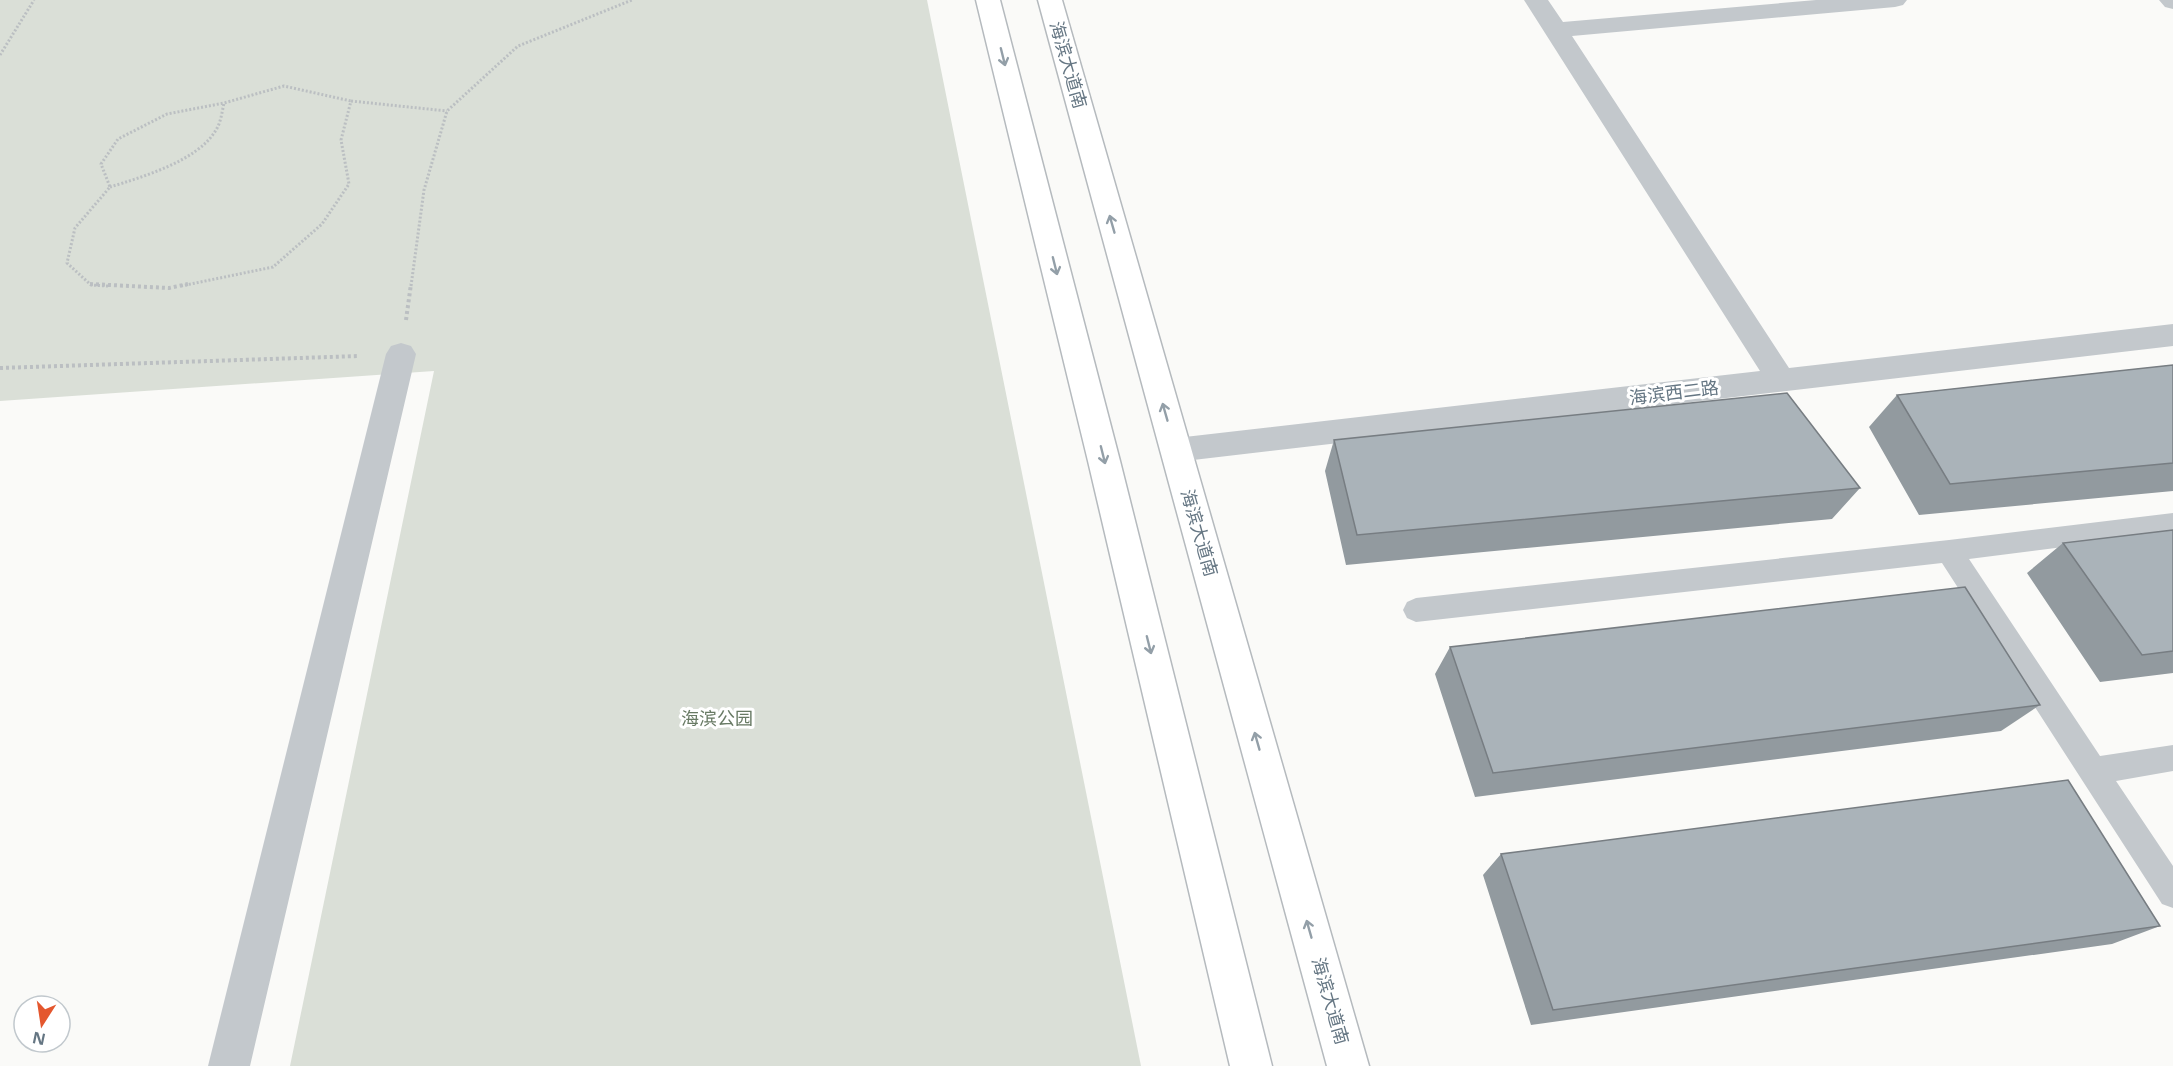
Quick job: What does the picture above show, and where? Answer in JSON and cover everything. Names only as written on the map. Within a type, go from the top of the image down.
[{"type":"main road","points":[[988,0],[1107,473],[1251,1066]]},
{"type":"main road","name":"海滨大道南","points":[[1050,0],[1348,1066]]},
{"type":"street","points":[[1536,0],[1781,380]]},
{"type":"street","points":[[1556,30],[1895,0]]},
{"type":"street","name":"海滨西二路","points":[[1176,450],[2173,335]]},
{"type":"street","points":[[229,1066],[401,354]]},
{"type":"lane","points":[[1416,610],[1949,551],[2173,523]]},
{"type":"lane","points":[[1949,551],[2173,893]]},
{"type":"lane","points":[[2093,771],[2173,758]]},
{"type":"path","points":[[0,55],[34,0]]},
{"type":"path","points":[[0,368],[401,354],[424,190],[447,111],[518,46],[632,0]]},
{"type":"path","points":[[110,187],[101,164],[118,139],[167,114],[224,103],[284,86],[351,101],[447,111]]},
{"type":"path","points":[[224,103],[216,131],[187,157],[137,179],[110,187],[75,228],[68,263],[91,285],[169,288],[273,267],[322,224],[349,184],[341,140],[351,101]]},
{"type":"green space","name":"海滨公园","points":[[0,0],[927,0],[1141,1066],[290,1066],[434,371],[0,401]]},
{"type":"building","points":[[2173,365],[2173,463],[1950,484],[1897,395]]},
{"type":"building","points":[[1787,393],[1860,488],[1357,535],[1334,440]]},
{"type":"building","points":[[2173,530],[2173,651],[2142,655],[2063,543]]},
{"type":"building","points":[[1965,587],[2040,705],[1493,773],[1450,647]]},
{"type":"building","points":[[2068,780],[2160,926],[1553,1010],[1501,854]]}]
